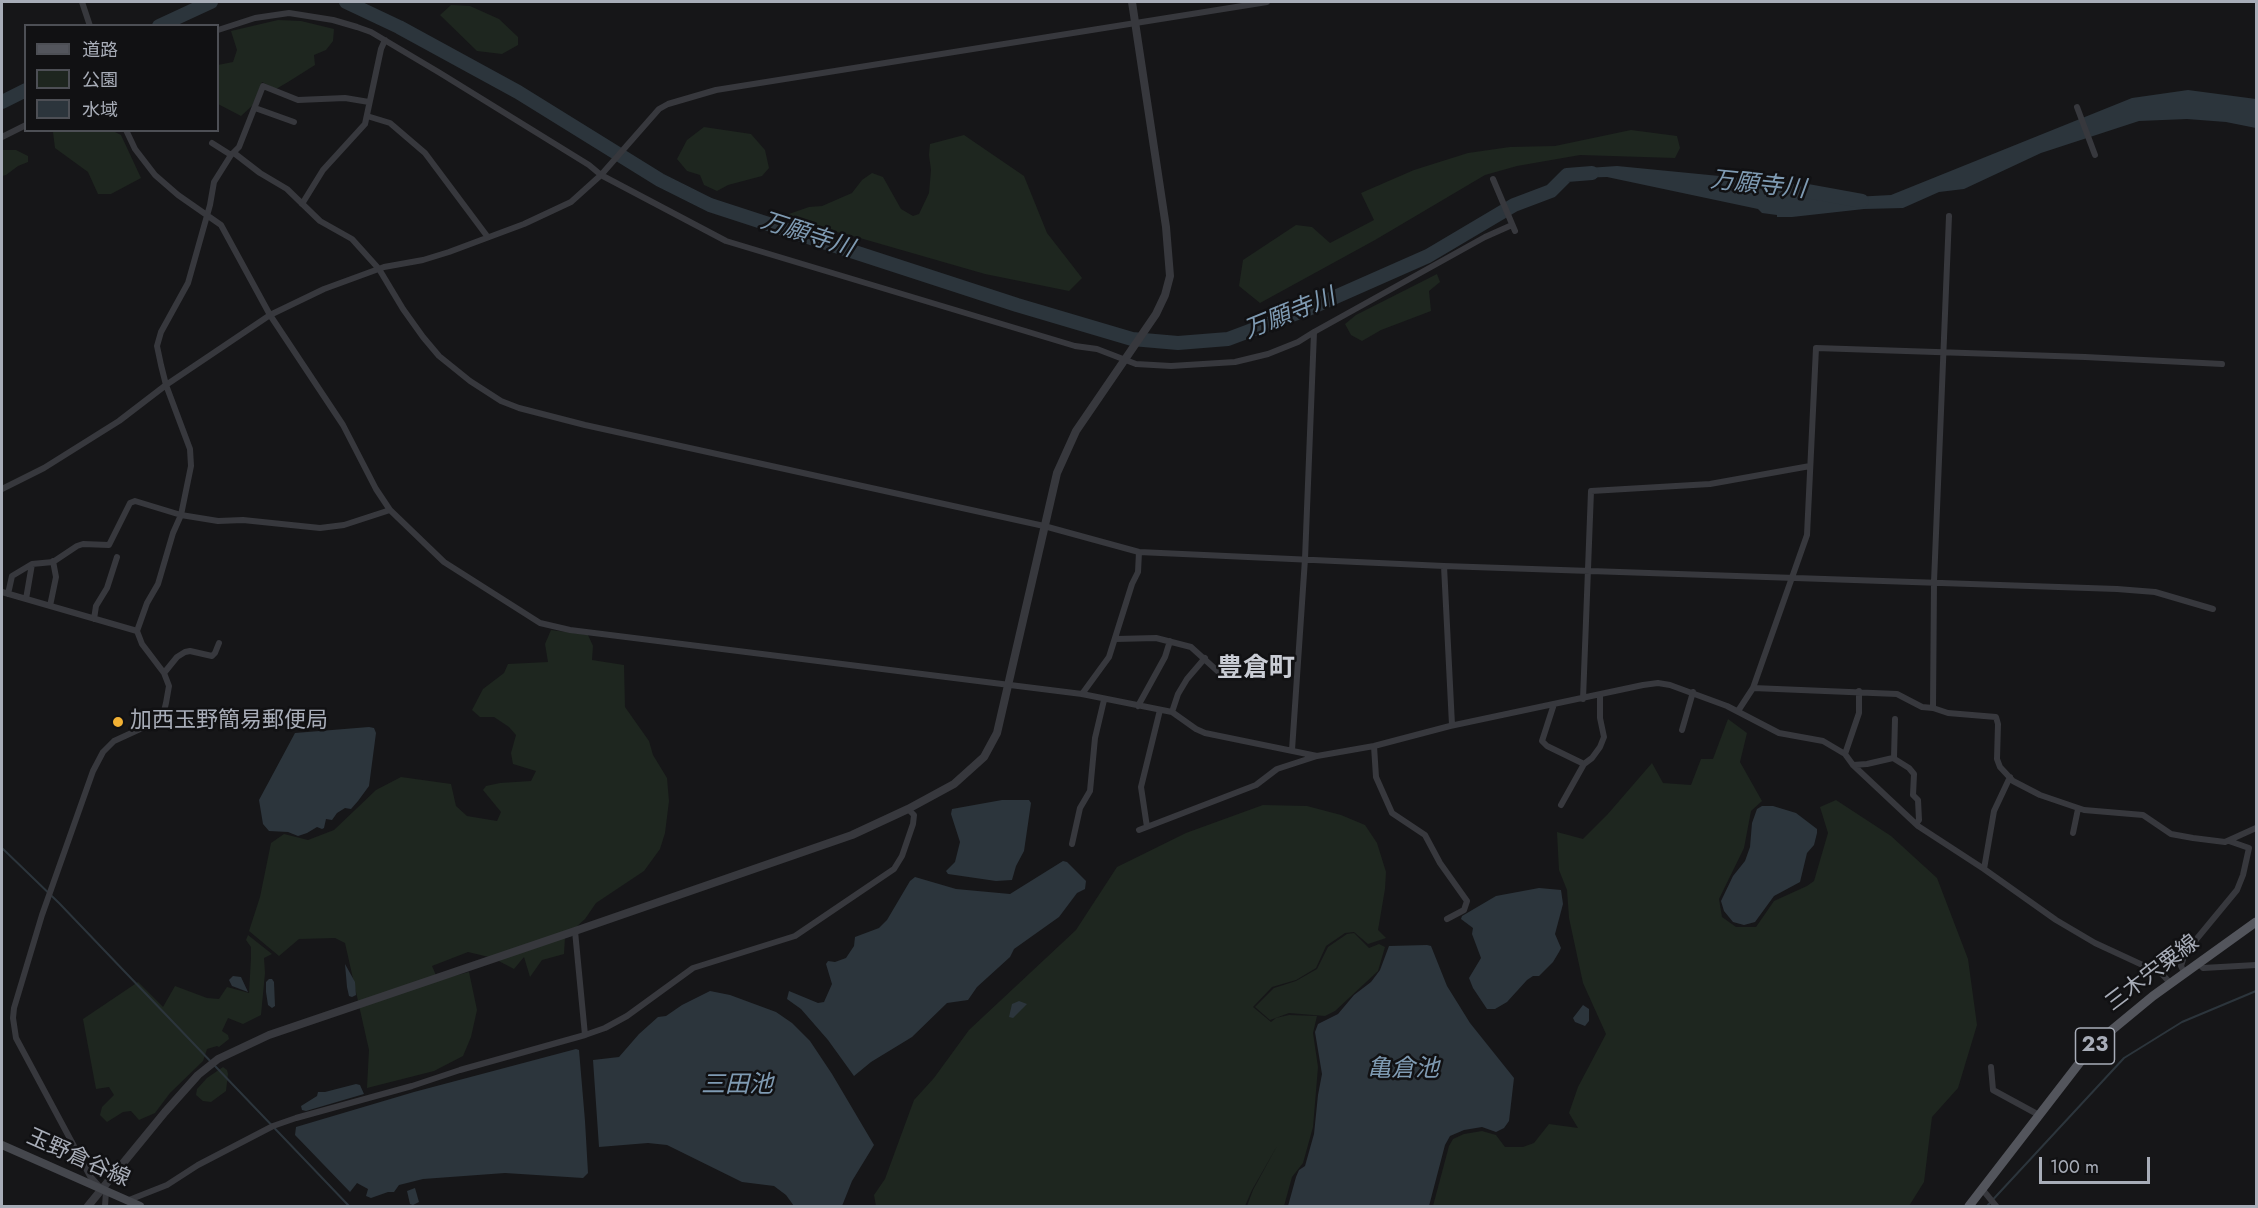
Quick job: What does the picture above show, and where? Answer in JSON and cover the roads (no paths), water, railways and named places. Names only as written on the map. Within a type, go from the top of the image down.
[{"type":"main road","name":"三木宍粟線","points":[[1969,1206],[2084,1057],[2107,1034],[2170,984],[2256,922]]},
{"type":"main road","name":"玉野倉谷線","points":[[2,1144],[140,1206]]},
{"type":"street","points":[[82,2],[89,24]]},
{"type":"street","points":[[88,1206],[104,1190],[165,1112],[198,1075],[218,1059],[280,1031],[575,932],[852,835],[954,784],[984,757],[997,733],[1057,473],[1076,431],[1156,314],[1166,295],[1170,276],[1168,248],[1132,2]]},
{"type":"street","points":[[2,489],[44,468],[119,421],[166,385],[270,315],[324,289],[379,269],[432,257],[550,213],[570,202],[603,174],[659,109],[669,104],[716,90],[1267,2]]},
{"type":"street","points":[[219,30],[255,18],[289,13],[333,20],[371,32],[641,198],[726,241],[1075,346],[1127,358],[1136,364],[1171,366],[1235,362],[1268,354],[1298,342],[1485,237],[1513,226],[1493,179]]},
{"type":"street","points":[[302,204],[323,170],[365,124],[385,40]]},
{"type":"street","points":[[105,1206],[104,1190],[84,1166],[16,1038],[13,1026],[14,1008],[42,915],[93,771],[103,752],[114,741],[162,719],[169,686],[164,673],[142,644],[137,631],[147,603],[158,584],[173,533],[181,515],[189,483],[190,449],[166,385],[158,346],[161,332],[188,283],[210,205],[214,182],[239,147],[263,86],[298,100],[338,98],[369,102]]},
{"type":"street","points":[[2077,107],[2094,152]]},
{"type":"street","points":[[255,108],[294,122]]},
{"type":"street","points":[[368,116],[390,123],[425,153],[488,236]]},
{"type":"street","points":[[2,137],[24,126]]},
{"type":"street","points":[[127,132],[135,149],[155,175],[221,225],[270,315],[343,425],[376,489],[390,510],[444,562],[540,622],[550,626],[1082,694],[1172,712],[1205,733],[1317,756]]},
{"type":"street","points":[[212,143],[287,189],[320,221],[352,239],[379,269],[402,309],[439,356],[491,394],[519,408],[585,425],[1044,526],[1139,552],[1444,566],[1588,569],[2117,589],[2155,592],[2213,609]]},
{"type":"street","points":[[1933,708],[1934,582],[1949,216]]},
{"type":"street","points":[[1292,750],[1305,559],[1314,332]]},
{"type":"street","points":[[1738,711],[1753,688],[1807,535],[1816,348],[2222,364]]},
{"type":"street","points":[[1583,699],[1591,491],[1710,484],[1810,466]]},
{"type":"street","points":[[137,631],[5,593],[12,576],[32,564],[53,561],[76,546],[109,545],[130,503],[135,501],[181,515],[218,521],[243,520],[320,528],[344,525],[390,510]]},
{"type":"street","points":[[1082,694],[1109,657],[1132,584],[1138,572],[1139,552]]},
{"type":"street","points":[[94,619],[96,606],[107,588],[117,557]]},
{"type":"street","points":[[50,606],[56,577],[53,561]]},
{"type":"street","points":[[26,599],[32,564]]},
{"type":"street","points":[[1444,566],[1452,725]]},
{"type":"street","points":[[1116,639],[1156,638],[1191,647],[1223,676]]},
{"type":"street","points":[[1138,706],[1165,657],[1170,641]]},
{"type":"street","points":[[164,673],[177,657],[185,652],[212,656],[219,644]]},
{"type":"street","points":[[1172,712],[1178,694],[1187,679],[1205,658]]},
{"type":"street","points":[[1139,830],[1256,785],[1277,770],[1317,756],[1374,746],[1452,725],[1658,683],[1693,692],[1738,711],[1779,733],[1823,741],[1845,754],[1853,765],[1916,824],[2056,920],[2095,943],[2162,974],[2170,984]]},
{"type":"street","points":[[1753,688],[1897,694],[1923,707],[1948,713],[1996,717],[1998,724],[1997,759],[2000,767],[2010,777],[2040,795],[2078,809],[2143,815],[2171,834],[2229,841],[2249,848],[2237,890],[2185,952],[2181,966],[2185,974]]},
{"type":"street","points":[[1845,754],[1859,713],[1859,691]]},
{"type":"street","points":[[1682,730],[1693,692]]},
{"type":"street","points":[[1561,805],[1584,764],[1593,758],[1604,737],[1600,718],[1600,695]]},
{"type":"street","points":[[1072,844],[1080,808],[1090,791],[1095,738],[1104,700]]},
{"type":"street","points":[[1554,704],[1542,741],[1547,746],[1584,764]]},
{"type":"street","points":[[1147,827],[1141,787],[1160,710]]},
{"type":"street","points":[[1894,758],[1895,719]]},
{"type":"street","points":[[1374,746],[1376,777],[1392,813],[1425,835],[1440,863],[1467,901],[1464,910],[1447,919]]},
{"type":"street","points":[[1853,765],[1868,765],[1894,758],[1909,768],[1914,774],[1913,795],[1918,800],[1919,820],[1916,824]]},
{"type":"street","points":[[1984,869],[1994,811],[2010,777]]},
{"type":"street","points":[[127,1201],[137,1199],[166,1185],[198,1165],[273,1126],[605,1028],[627,1016],[693,968],[795,936],[894,869],[902,856],[913,824],[914,815],[908,808]]},
{"type":"street","points":[[2073,833],[2078,809]]},
{"type":"street","points":[[2229,841],[2256,828]]},
{"type":"street","points":[[575,932],[585,1035]]},
{"type":"street","points":[[2199,964],[2203,968],[2256,965]]},
{"type":"street","points":[[1991,1067],[1993,1090],[2039,1115]]},
{"type":"street","points":[[1982,1189],[1996,1206]]},
{"type":"water","points":[[2188,90],[2256,99],[2256,128],[2226,122],[2187,119],[2139,121],[2041,153],[1964,189],[1939,192],[1903,208],[1864,209],[1792,217],[1777,217],[1777,215],[1762,213],[1758,209],[1607,177],[1574,178],[1573,169],[1617,166],[1781,182],[1782,180],[1835,198],[1891,195],[2132,98]]},
{"type":"water","points":[[374,728],[376,733],[369,786],[351,809],[345,808],[332,820],[326,819],[324,828],[317,827],[298,836],[288,832],[269,831],[263,824],[259,800],[295,733]]},
{"type":"water","points":[[1002,800],[1029,800],[1031,803],[1024,851],[1012,880],[996,881],[948,874],[946,871],[955,862],[960,842],[951,814],[952,809]]},
{"type":"water","points":[[1762,806],[1773,806],[1796,813],[1817,829],[1817,833],[1814,845],[1807,853],[1800,882],[1774,896],[1755,922],[1744,925],[1733,922],[1724,911],[1721,901],[1733,876],[1745,861],[1750,847],[1752,823],[1757,809]]},
{"type":"water","points":[[1063,861],[1067,862],[1086,881],[1085,889],[1077,893],[1059,917],[1014,949],[1010,957],[977,987],[968,1000],[947,1003],[912,1037],[871,1062],[854,1076],[828,1040],[801,1009],[787,999],[789,991],[818,1003],[824,1002],[832,984],[826,964],[828,961],[835,962],[846,958],[854,946],[855,937],[879,928],[887,920],[910,881],[915,877],[956,889],[1010,894]]},
{"type":"water","points":[[1539,888],[1561,890],[1563,904],[1555,934],[1561,948],[1553,962],[1539,976],[1533,976],[1527,980],[1507,1002],[1495,1009],[1487,1009],[1469,978],[1481,958],[1472,934],[1473,928],[1461,919],[1462,916],[1496,896]]},
{"type":"water","name":"亀倉池","points":[[1389,946],[1431,946],[1447,986],[1470,1023],[1514,1078],[1509,1121],[1504,1128],[1496,1132],[1482,1127],[1464,1130],[1450,1136],[1445,1145],[1429,1206],[1288,1206],[1296,1177],[1299,1170],[1305,1166],[1314,1134],[1322,1074],[1315,1032],[1318,1024],[1338,1014],[1354,995],[1371,982],[1380,970]]},
{"type":"water","points":[[345,964],[355,982],[356,995],[352,997],[349,996],[347,987]]},
{"type":"water","points":[[233,976],[241,977],[248,992],[232,986],[229,980]]},
{"type":"water","points":[[269,979],[274,982],[275,1006],[272,1008],[268,1005],[266,992],[266,982]]},
{"type":"water","name":"三田池","points":[[710,991],[730,995],[776,1012],[792,1023],[810,1041],[832,1074],[874,1145],[852,1181],[842,1206],[794,1206],[786,1195],[774,1186],[742,1182],[667,1145],[648,1143],[599,1147],[593,1060],[619,1057],[658,1017],[666,1016]]},
{"type":"water","points":[[1019,1001],[1027,1004],[1013,1018],[1009,1017],[1012,1004]]},
{"type":"water","points":[[1583,1005],[1589,1009],[1589,1021],[1585,1026],[1575,1022],[1573,1018]]},
{"type":"water","points":[[579,1050],[588,1173],[583,1178],[505,1173],[423,1179],[399,1185],[394,1192],[371,1198],[366,1196],[368,1189],[357,1183],[350,1192],[295,1135],[296,1127],[414,1092]]},
{"type":"water","points":[[360,1085],[364,1094],[306,1111],[302,1110],[301,1106],[317,1096],[318,1092]]},
{"type":"water","points":[[415,1188],[419,1202],[413,1205],[410,1204],[407,1191]]},
{"type":"waterway","name":"万願寺川","points":[[163,24],[211,2]]},
{"type":"waterway","name":"万願寺川","points":[[346,2],[399,27],[518,92],[660,180],[710,205],[1017,305],[1132,339],[1178,343],[1228,339],[1308,309],[1428,256],[1514,205],[1551,191],[1567,175],[1592,173]]},
{"type":"waterway","name":"万願寺川","points":[[2,102],[24,91]]},
{"type":"waterway","name":"万願寺川","points":[[1807,191],[1862,201]]},
{"type":"waterway","points":[[2,848],[59,903],[349,1206]]},
{"type":"waterway","points":[[1987,1206],[2124,1058],[2182,1022],[2256,991]]},
{"type":"place","name":"加西玉野簡易郵便局","points":[[118,722]]},
{"type":"district","name":"豊倉町","points":[[1256,670]]}]
